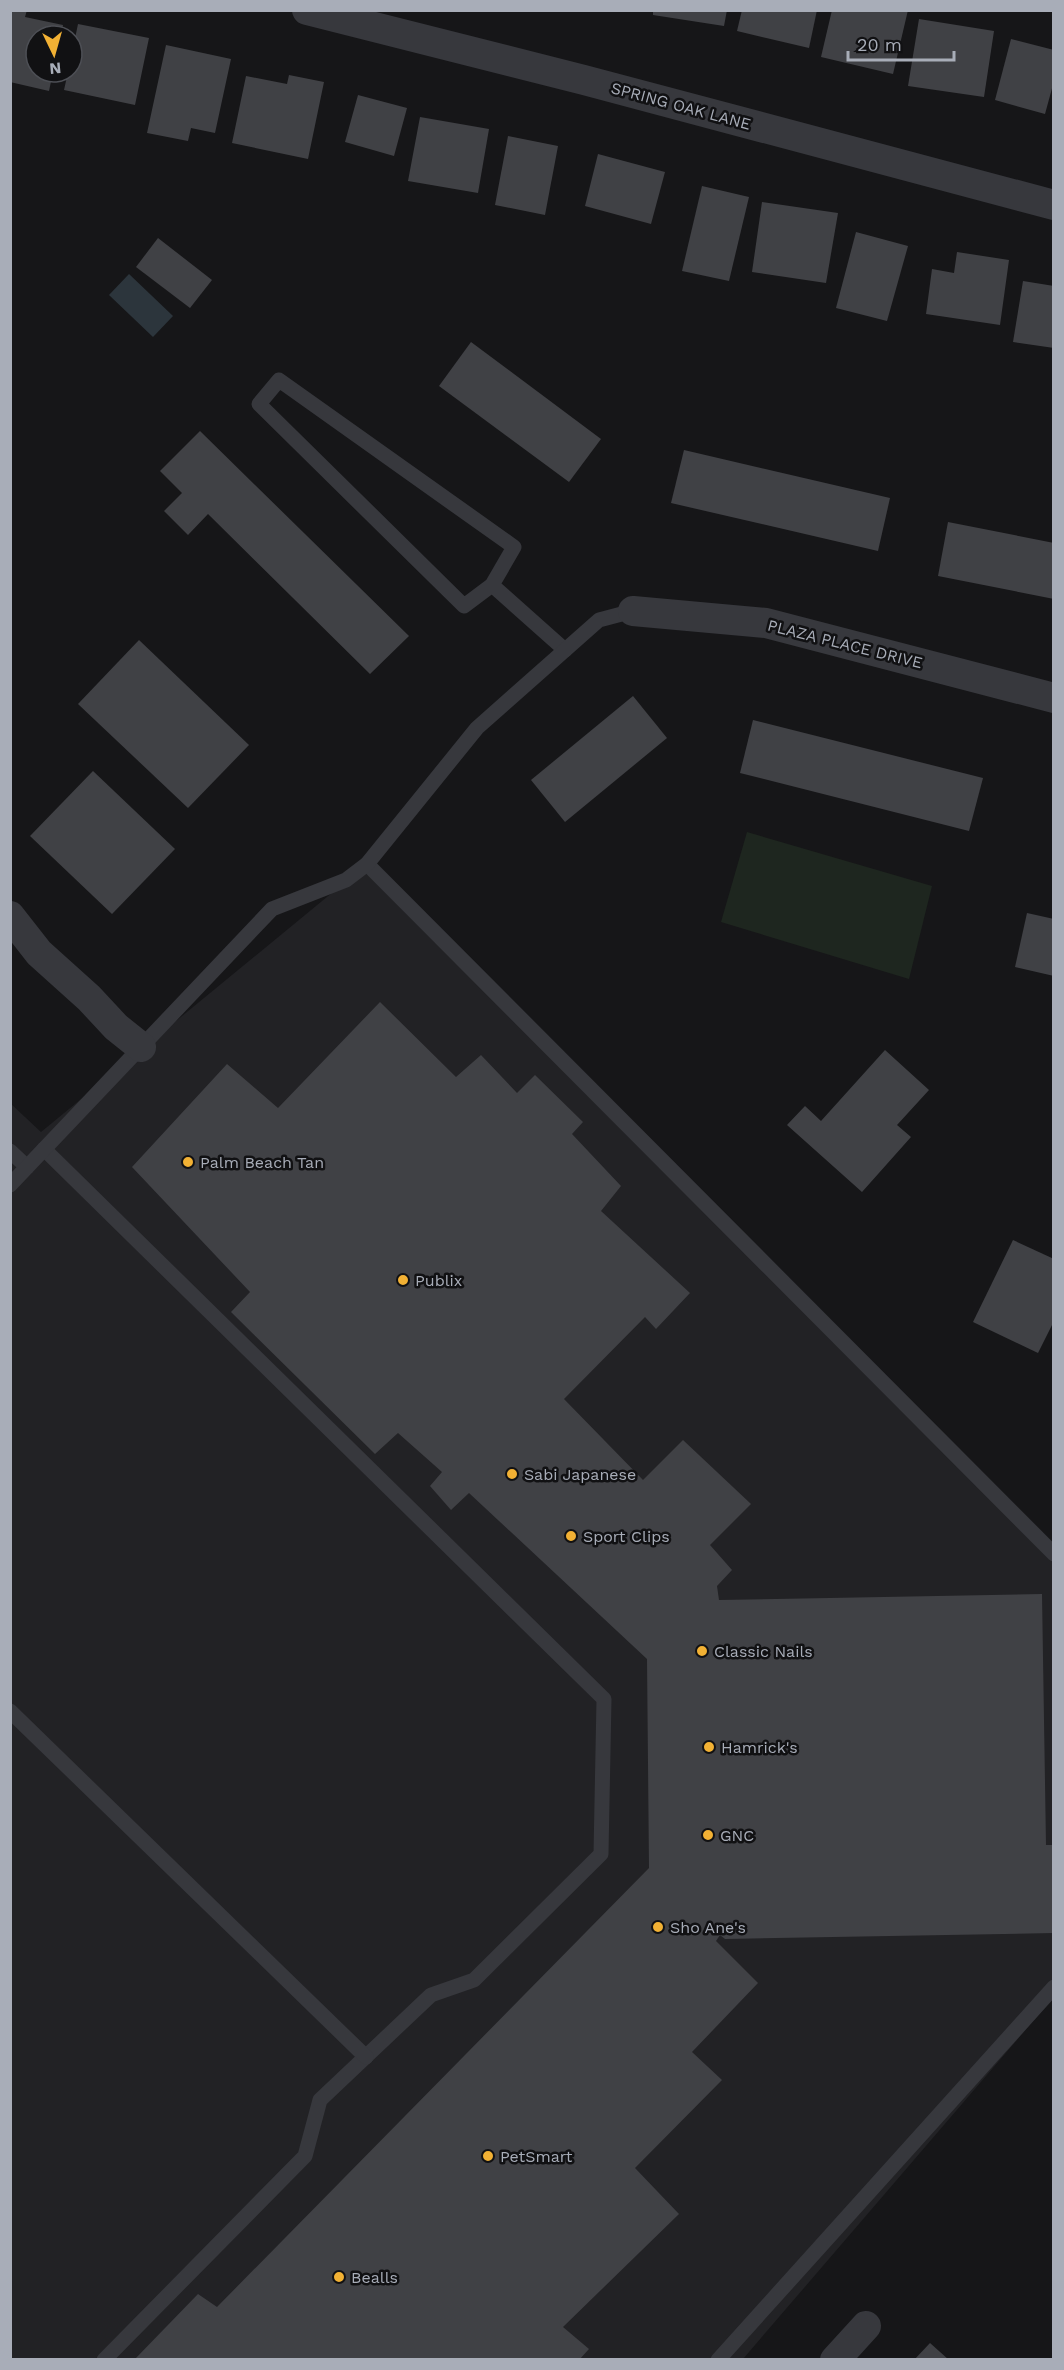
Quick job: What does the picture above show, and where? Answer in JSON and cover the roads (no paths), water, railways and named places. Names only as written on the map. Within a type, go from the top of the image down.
[{"type":"street","name":"SPRING OAK LANE","points":[[307,10],[584,80],[1053,205]]},
{"type":"street","name":"PLAZA PLACE DRIVE","points":[[633,611],[766,623],[1053,698]]},
{"type":"street","points":[[10,916],[39,952],[89,998],[116,1027],[141,1047]]},
{"type":"street","points":[[835,2360],[866,2326]]},
{"type":"lane","points":[[279,380],[514,547],[492,585],[464,606],[259,404],[279,380]]},
{"type":"lane","points":[[492,585],[565,650]]},
{"type":"lane","points":[[10,1185],[272,909],[346,880],[367,864],[477,728],[599,620],[633,611]]},
{"type":"lane","points":[[367,864],[1053,1554]]},
{"type":"lane","points":[[44,1149],[604,1699],[601,1854],[474,1980],[431,1995],[320,2100],[305,2156],[104,2360]]},
{"type":"lane","points":[[10,1151],[27,1167]]},
{"type":"lane","points":[[10,1711],[366,2057]]},
{"type":"lane","points":[[718,2360],[1053,1987]]},
{"type":"place","name":"Palm Beach Tan","points":[[188,1162]]},
{"type":"place","name":"Publix","points":[[403,1280]]},
{"type":"place","name":"Sabi Japanese","points":[[512,1474]]},
{"type":"place","name":"Sport Clips","points":[[571,1536]]},
{"type":"place","name":"Classic Nails","points":[[702,1651]]},
{"type":"place","name":"Hamrick's","points":[[709,1747]]},
{"type":"place","name":"GNC","points":[[708,1835]]},
{"type":"place","name":"Sho Ane's","points":[[658,1927]]},
{"type":"place","name":"PetSmart","points":[[488,2156]]},
{"type":"place","name":"Bealls","points":[[339,2277]]}]
